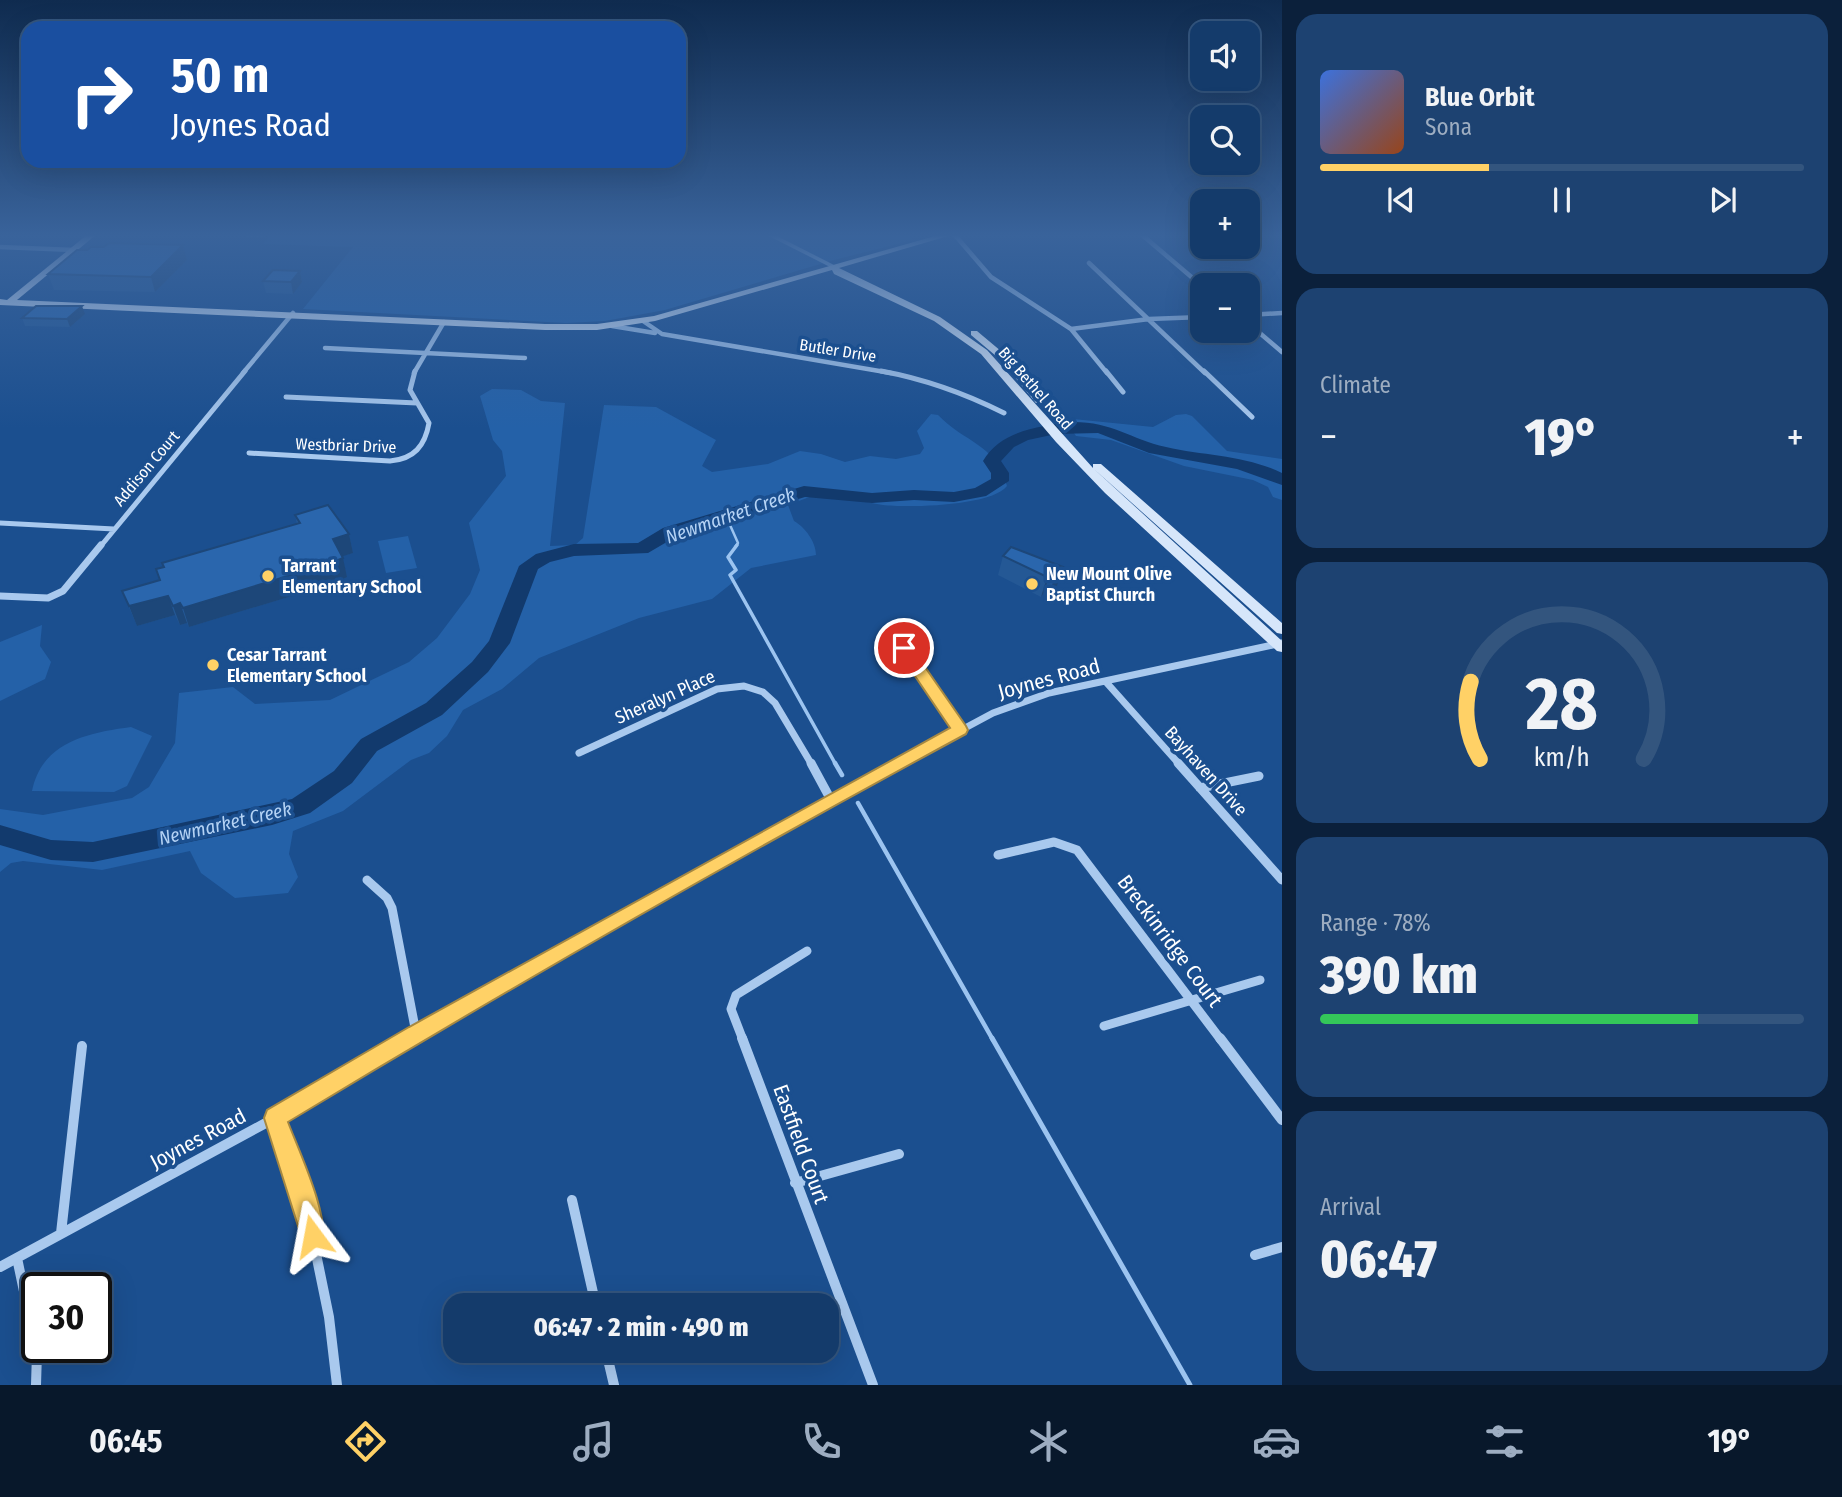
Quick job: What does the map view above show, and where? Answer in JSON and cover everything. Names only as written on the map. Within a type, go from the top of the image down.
[{"type":"main road","points":[[0,310],[5,302],[292,313],[564,328],[611,326],[643,321],[722,299]]},
{"type":"main road","name":"Big Bethel Road","points":[[894,299],[937,319],[972,342],[996,364],[1140,522],[1281,645]]},
{"type":"main road","name":"Big Bethel Road","points":[[1065,439],[1282,630]]},
{"type":"street","points":[[1024,299],[1071,329],[1124,392]]},
{"type":"street","points":[[1127,299],[1252,417]]},
{"type":"street","name":"Addison Court","points":[[0,596],[48,598],[59,594],[292,313]]},
{"type":"street","points":[[1260,314],[1282,313]]},
{"type":"street","points":[[1071,329],[1149,319],[1190,317]]},
{"type":"street","name":"Butler Drive","points":[[643,321],[662,334]]},
{"type":"street","name":"Westbriar Drive","points":[[249,453],[405,460],[417,453],[429,428],[428,416],[409,388],[444,322]]},
{"type":"street","name":"Butler Drive","points":[[611,326],[915,377],[967,394],[1004,412]]},
{"type":"street","points":[[1260,333],[1282,352]]},
{"type":"street","points":[[325,348],[524,358]]},
{"type":"street","points":[[286,397],[417,403]]},
{"type":"street","points":[[0,523],[114,529]]},
{"type":"street","points":[[889,627],[960,730]]},
{"type":"street","name":"Joynes Road","points":[[0,1267],[275,1118],[416,1033],[960,730],[1022,702],[1106,681],[1281,645]]},
{"type":"street","name":"Bayhaven Drive","points":[[1106,681],[1282,880]]},
{"type":"street","name":"Sheralyn Place","points":[[579,753],[717,689],[746,687],[761,691],[776,704],[831,800]]},
{"type":"street","points":[[1200,788],[1259,776]]},
{"type":"street","name":"Breckinridge Court","points":[[998,855],[1054,842],[1077,850],[1282,1120]]},
{"type":"street","points":[[367,880],[387,898],[392,908],[416,1033]]},
{"type":"street","name":"Eastfield Court","points":[[807,951],[736,995],[731,1009],[873,1385]]},
{"type":"street","points":[[1104,1026],[1259,980]]},
{"type":"street","points":[[61,1233],[82,1046]]},
{"type":"street","points":[[275,1118],[307,1210],[329,1317],[337,1385]]},
{"type":"street","points":[[795,1183],[899,1154]]},
{"type":"street","points":[[572,1200],[593,1293]]},
{"type":"street","points":[[1255,1255],[1282,1247]]},
{"type":"street","points":[[17,1258],[37,1353],[36,1385]]},
{"type":"street","points":[[609,1363],[614,1385]]},
{"type":"shaded area","points":[[311,299],[703,299],[665,310],[605,321],[566,323],[303,309]]},
{"type":"shaded area","points":[[492,389],[521,390],[541,401],[565,403],[550,546],[575,545],[583,538],[604,405],[656,407],[716,440],[702,466],[712,472],[768,464],[800,451],[845,462],[870,456],[896,459],[920,454],[924,448],[917,431],[931,414],[938,415],[995,460],[1007,486],[985,498],[929,506],[875,504],[819,495],[788,505],[794,521],[812,540],[816,555],[751,568],[712,599],[639,618],[539,658],[502,689],[463,710],[447,736],[429,753],[411,760],[343,811],[293,831],[289,854],[298,877],[288,893],[235,898],[201,873],[190,851],[102,870],[23,861],[11,863],[0,872],[0,809],[43,815],[132,798],[149,787],[175,743],[179,693],[233,687],[255,704],[330,700],[409,662],[437,638],[470,594],[480,570],[469,523],[506,476],[502,451],[493,440],[480,396]]},
{"type":"shaded area","points":[[1176,415],[1192,416],[1227,451],[1282,459],[1282,500],[1273,497],[1268,487],[1253,480],[1184,466],[1111,440],[1076,436],[1063,418],[1153,427]]},
{"type":"shaded area","points":[[408,536],[417,568],[386,573],[378,541]]},
{"type":"shaded area","points":[[42,625],[40,646],[51,662],[45,679],[0,701],[0,642]]},
{"type":"shaded area","points":[[131,727],[152,736],[127,786],[114,792],[32,791],[37,774],[56,751],[83,737]]},
{"type":"building","points":[[36,306],[82,306],[67,319],[22,318]]},
{"type":"building","points":[[328,505],[349,534],[333,539],[343,558],[183,608],[180,603],[173,606],[168,596],[129,606],[122,591],[160,580],[156,569],[164,567],[162,563],[300,523],[295,515]]},
{"type":"building","points":[[1011,547],[1063,567],[1055,576],[1050,574],[1047,577],[1003,556]]},
{"type":"waterway","name":"Newmarket Creek","points":[[0,835],[51,850],[93,852],[272,815],[301,806],[343,777],[369,745],[434,709],[480,667],[499,643],[529,566],[543,558],[574,550],[627,547],[641,549],[670,532],[804,491],[872,498],[914,495],[954,497],[980,492],[1000,481],[1000,473],[992,461],[997,451],[1008,443],[1039,432],[1073,427],[1098,428],[1156,450],[1239,464],[1282,480]]},
{"type":"waterway","points":[[726,516],[738,543],[735,547]]},
{"type":"waterway","points":[[737,545],[728,557],[736,570],[730,575],[836,765]]},
{"type":"waterway","points":[[835,763],[842,775]]},
{"type":"waterway","points":[[858,803],[993,1040]]},
{"type":"waterway","points":[[992,1038],[1190,1385]]},
{"type":"place","name":"Tarrant Elementary School","points":[[268,576]]},
{"type":"place","name":"New Mount Olive Baptist Church","points":[[1032,584]]},
{"type":"place","name":"Cesar Tarrant Elementary School","points":[[213,665]]},
{"type":"route","points":[[313,1236],[307,1210],[275,1118],[416,1033],[960,730],[904,648]]}]
